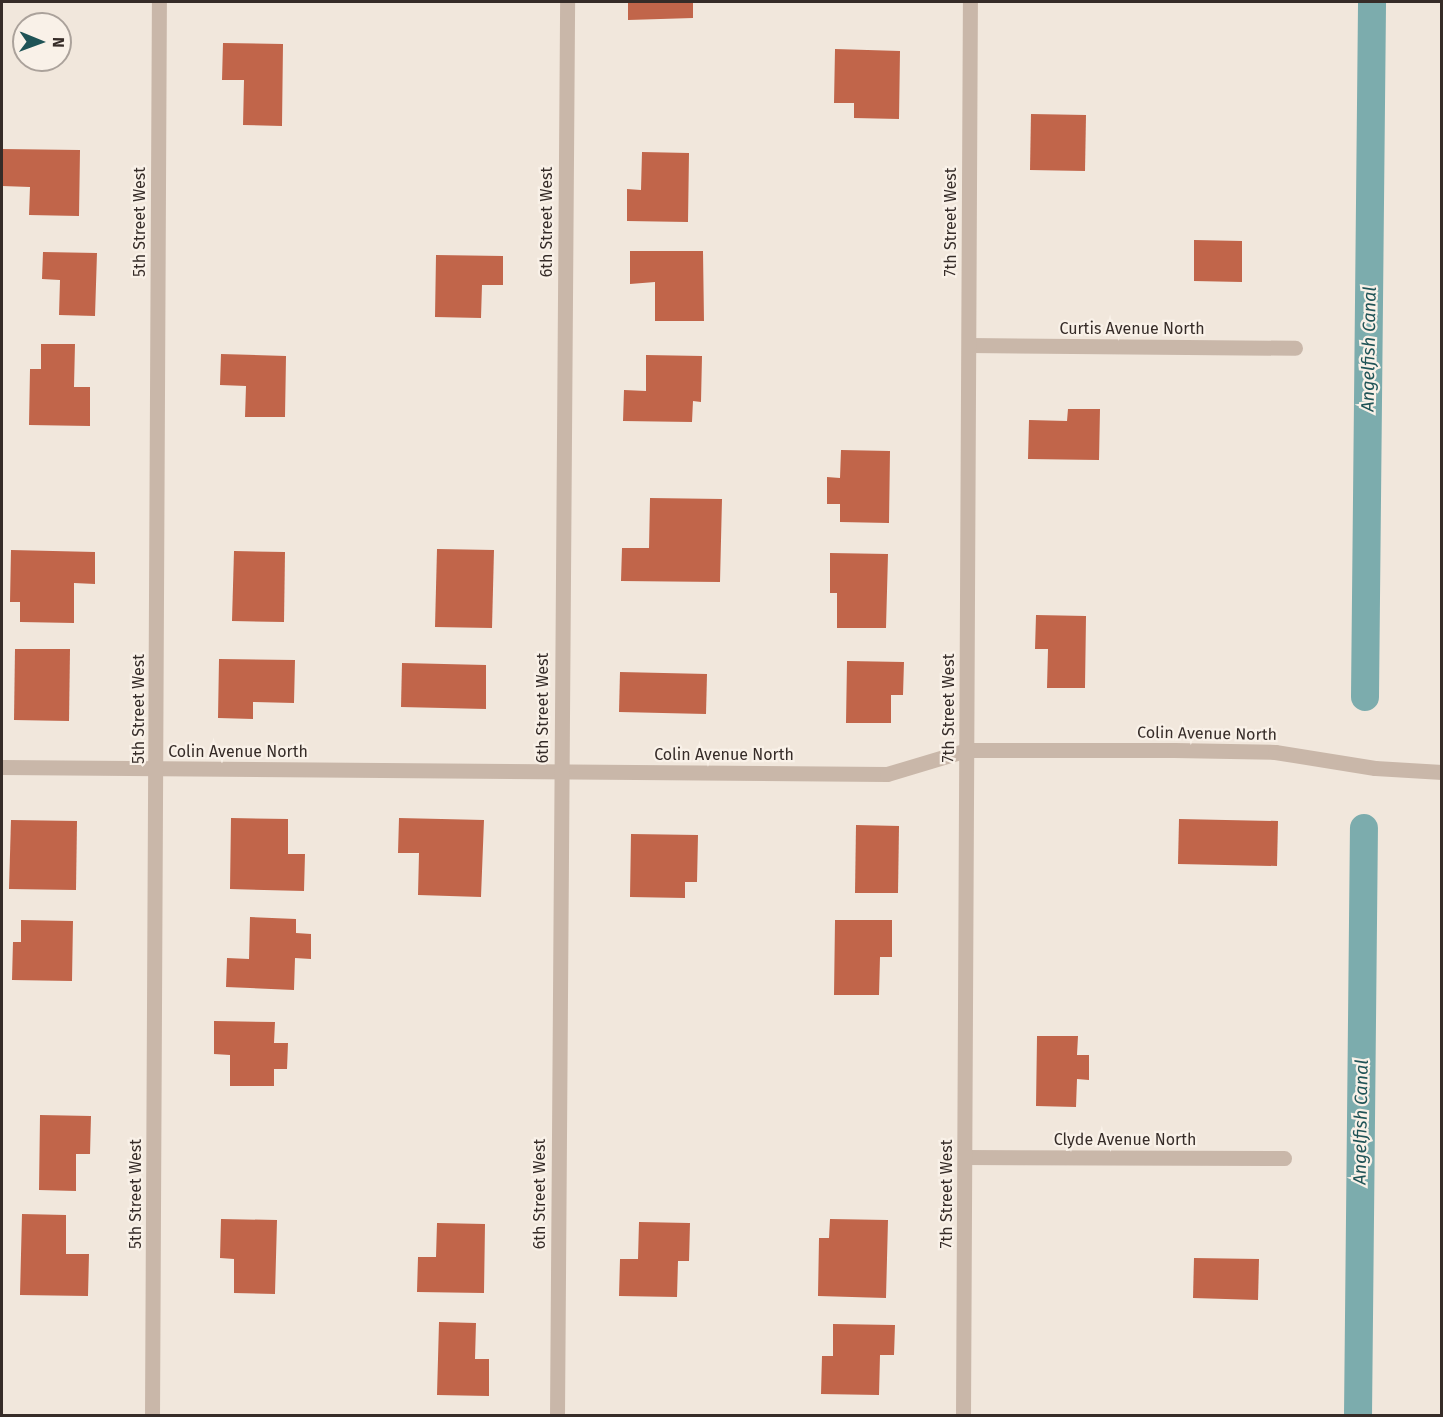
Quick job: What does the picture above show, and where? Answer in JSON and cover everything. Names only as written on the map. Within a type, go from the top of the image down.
[{"type":"street","name":"5th Street West","points":[[152,1416],[159,2]]},
{"type":"street","name":"6th Street West","points":[[557,1416],[567,2]]},
{"type":"street","name":"7th Street West","points":[[963,1416],[970,2]]},
{"type":"street","name":"Curtis Avenue North","points":[[969,345],[1295,348]]},
{"type":"street","name":"Colin Avenue North","points":[[2,767],[887,774],[967,750],[1275,752],[1376,768],[1442,772]]},
{"type":"street","name":"Clyde Avenue North","points":[[965,1157],[1284,1158]]},
{"type":"building","points":[[628,2],[693,2],[693,18],[628,20]]},
{"type":"building","points":[[223,43],[283,44],[282,126],[243,125],[244,80],[222,80]]},
{"type":"building","points":[[835,49],[900,51],[899,119],[854,118],[854,103],[834,103]]},
{"type":"building","points":[[1031,114],[1086,115],[1085,171],[1030,170]]},
{"type":"building","points":[[2,149],[80,150],[79,216],[29,215],[30,187],[2,186]]},
{"type":"building","points":[[642,152],[689,153],[688,222],[627,221],[627,189],[641,190]]},
{"type":"building","points":[[1194,240],[1242,241],[1242,282],[1194,281]]},
{"type":"building","points":[[630,251],[703,251],[704,321],[655,321],[655,282],[630,284]]},
{"type":"building","points":[[43,252],[97,253],[95,316],[59,315],[60,280],[42,279]]},
{"type":"building","points":[[436,255],[503,256],[503,285],[482,285],[481,318],[435,317]]},
{"type":"building","points":[[41,344],[75,344],[74,387],[90,387],[90,426],[29,425],[30,369],[41,369]]},
{"type":"building","points":[[221,354],[286,356],[285,417],[245,417],[246,386],[220,385]]},
{"type":"building","points":[[646,355],[702,356],[701,402],[693,401],[692,422],[623,421],[624,390],[646,391]]},
{"type":"building","points":[[1068,409],[1100,409],[1099,460],[1028,459],[1029,420],[1067,421]]},
{"type":"building","points":[[841,450],[890,451],[889,523],[840,522],[840,504],[827,504],[827,477],[840,478]]},
{"type":"building","points":[[650,498],[722,499],[720,582],[621,581],[622,548],[649,548]]},
{"type":"building","points":[[437,549],[494,550],[492,628],[435,627]]},
{"type":"building","points":[[11,550],[95,552],[95,584],[74,583],[74,623],[20,622],[20,602],[10,602]]},
{"type":"building","points":[[234,551],[285,552],[284,622],[232,621]]},
{"type":"building","points":[[830,553],[888,554],[886,628],[837,628],[837,593],[830,593]]},
{"type":"building","points":[[1036,615],[1086,616],[1085,688],[1047,688],[1048,649],[1035,649]]},
{"type":"building","points":[[15,649],[70,649],[69,721],[14,720]]},
{"type":"building","points":[[219,659],[295,660],[294,703],[253,702],[253,719],[218,718]]},
{"type":"building","points":[[847,661],[904,662],[903,695],[891,695],[891,723],[846,723]]},
{"type":"building","points":[[402,663],[486,665],[486,709],[401,707]]},
{"type":"building","points":[[620,672],[707,674],[706,714],[619,712]]},
{"type":"building","points":[[231,818],[288,819],[288,854],[305,854],[304,891],[230,889]]},
{"type":"building","points":[[399,818],[484,820],[481,897],[418,895],[419,853],[398,853]]},
{"type":"building","points":[[1179,819],[1278,821],[1277,866],[1178,864]]},
{"type":"building","points":[[11,820],[77,821],[76,890],[9,889]]},
{"type":"building","points":[[856,825],[899,826],[898,893],[855,893]]},
{"type":"building","points":[[631,834],[698,835],[697,882],[685,882],[685,898],[630,897]]},
{"type":"building","points":[[250,917],[296,919],[296,933],[311,934],[311,959],[295,958],[294,990],[226,987],[227,958],[249,959]]},
{"type":"building","points":[[21,920],[73,921],[72,981],[12,980],[13,942],[21,942]]},
{"type":"building","points":[[835,920],[892,920],[892,957],[880,957],[879,995],[834,995]]},
{"type":"building","points":[[214,1021],[275,1022],[274,1043],[288,1043],[287,1069],[274,1069],[274,1086],[230,1086],[230,1055],[214,1054]]},
{"type":"building","points":[[1037,1036],[1078,1036],[1077,1055],[1089,1055],[1089,1080],[1077,1079],[1076,1107],[1036,1106]]},
{"type":"building","points":[[40,1115],[91,1116],[90,1154],[76,1154],[76,1191],[39,1190]]},
{"type":"building","points":[[22,1214],[66,1215],[66,1254],[89,1254],[88,1296],[20,1295]]},
{"type":"building","points":[[221,1219],[277,1220],[275,1294],[234,1293],[234,1259],[220,1258]]},
{"type":"building","points":[[830,1219],[888,1220],[886,1298],[818,1296],[819,1238],[829,1238]]},
{"type":"building","points":[[639,1222],[690,1223],[689,1261],[678,1261],[677,1297],[619,1296],[620,1259],[638,1259]]},
{"type":"building","points":[[437,1223],[485,1224],[484,1293],[417,1292],[418,1257],[436,1257]]},
{"type":"building","points":[[1194,1258],[1259,1259],[1258,1300],[1193,1298]]},
{"type":"building","points":[[439,1322],[476,1323],[475,1359],[489,1359],[489,1396],[437,1395]]},
{"type":"building","points":[[833,1324],[895,1325],[894,1355],[880,1355],[879,1395],[821,1394],[822,1356],[833,1356]]},
{"type":"waterway","name":"Angelfish Canal","points":[[1365,697],[1372,2]]},
{"type":"waterway","name":"Angelfish Canal","points":[[1358,1416],[1364,828]]}]
